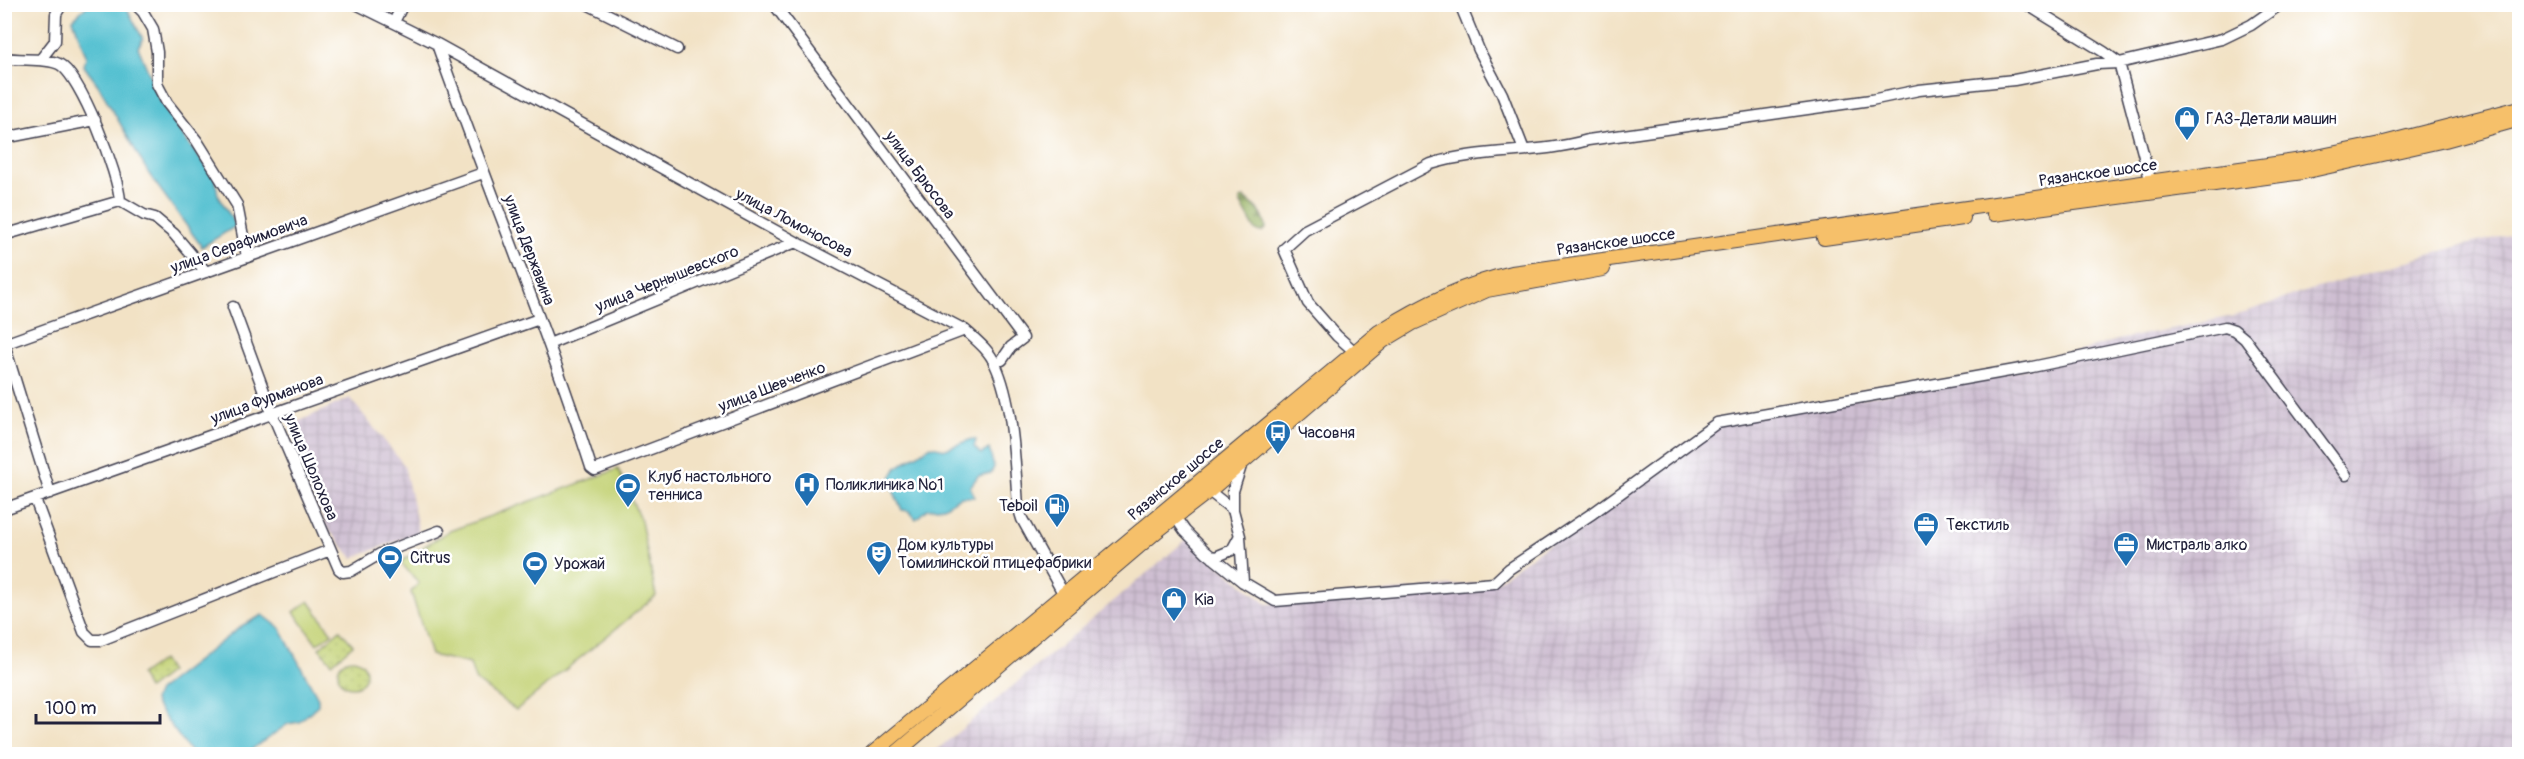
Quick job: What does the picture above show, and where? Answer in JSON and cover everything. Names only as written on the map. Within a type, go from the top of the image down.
[{"type":"main road","name":"Рязанское шоссе","points":[[895,754],[1172,513],[1190,489],[1379,332],[1406,315],[1457,290],[1485,279],[1512,273],[2302,160],[2380,144],[2520,108]]},
{"type":"main road","name":"Рязанское шоссе","points":[[872,754],[1063,593],[1172,513],[1209,491],[1383,340],[1413,322],[1487,290],[1669,259],[2303,172],[2424,145],[2520,119]]},
{"type":"street","points":[[41,60],[55,41],[56,14],[62,4]]},
{"type":"street","points":[[135,4],[143,12],[153,29],[157,52],[157,84],[167,103],[197,141],[237,206],[247,257]]},
{"type":"street","name":"улица Ломоносова","points":[[356,4],[437,44],[796,242],[965,330],[982,344],[998,361],[1022,519],[1063,593]]},
{"type":"street","points":[[394,22],[403,4]]},
{"type":"street","points":[[586,4],[677,49]]},
{"type":"street","name":"улица Брюсова","points":[[774,4],[1023,338],[998,361]]},
{"type":"street","points":[[1460,4],[1479,50],[1503,94],[1524,150]]},
{"type":"street","points":[[2026,4],[2119,63],[2151,183]]},
{"type":"street","points":[[1355,352],[1337,336],[1308,303],[1284,249],[1305,230],[1431,164],[1451,158],[1562,147],[1588,140],[1871,100],[1919,90],[2014,80],[2097,64],[2119,63],[2222,39],[2251,25],[2281,4]]},
{"type":"street","name":"улица Державина","points":[[437,44],[483,173],[549,344],[591,467]]},
{"type":"street","points":[[4,58],[21,61],[41,60],[60,64],[70,73],[94,120],[120,186],[120,201]]},
{"type":"street","points":[[4,138],[94,120]]},
{"type":"street","name":"улица Серафимовича","points":[[50,494],[4,344],[483,173]]},
{"type":"street","points":[[4,235],[120,201],[144,215],[155,218],[174,234],[206,272]]},
{"type":"street","name":"улица Чернышевского","points":[[549,344],[796,242]]},
{"type":"street","name":"улица Шолохова","points":[[233,307],[272,413],[339,569],[343,572],[351,571],[380,554],[439,531]]},
{"type":"street","name":"улица Фурманова","points":[[4,509],[539,319]]},
{"type":"street","points":[[1172,513],[1194,541],[1213,558],[1243,582],[1275,601],[1285,602],[1494,583],[1509,569],[1593,513],[1717,423],[2032,367],[2225,327],[2234,330],[2245,339],[2346,475]]},
{"type":"street","name":"улица Шевченко","points":[[591,467],[600,470],[965,330]]},
{"type":"street","points":[[1242,463],[1233,491],[1233,510],[1240,536],[1243,582]]},
{"type":"street","points":[[1190,489],[1209,491],[1233,510]]},
{"type":"street","points":[[35,499],[84,632],[92,640],[101,640],[330,550]]},
{"type":"street","points":[[1213,558],[1232,550],[1240,536]]},
{"type":"shaded area","points":[[2519,233],[2519,754],[932,754],[1187,539],[1267,604],[1497,581],[1717,423],[2017,371],[2117,340],[2233,316],[2304,292],[2459,246]]},
{"type":"shaded area","points":[[350,398],[404,465],[419,532],[353,558],[327,528],[291,425]]},
{"type":"green space","points":[[1244,198],[1262,215],[1266,229],[1262,232],[1256,231],[1240,202],[1240,199]]},
{"type":"green space","name":"Урожай","points":[[618,469],[641,521],[656,596],[516,710],[475,680],[470,664],[431,655],[411,592],[419,583],[400,562],[447,532]]},
{"type":"green space","points":[[309,601],[332,633],[317,644],[294,612]]},
{"type":"green space","points":[[340,630],[353,645],[332,663],[319,648]]},
{"type":"green space","points":[[352,659],[362,663],[366,673],[362,683],[352,687],[342,683],[338,673],[342,663]]},
{"type":"green space","points":[[162,660],[170,672],[148,689],[140,675]]},
{"type":"water","points":[[88,5],[125,5],[143,39],[138,47],[161,102],[184,138],[215,177],[218,195],[236,226],[202,247],[149,174],[98,85],[84,66],[86,56],[73,19]]},
{"type":"water","points":[[972,439],[976,440],[974,447],[981,454],[989,449],[994,467],[991,473],[978,476],[970,487],[974,497],[960,497],[944,507],[927,509],[916,519],[909,511],[902,510],[889,481],[897,467],[931,446],[946,449]]},
{"type":"water","points":[[263,615],[280,628],[318,698],[318,705],[299,722],[288,724],[245,754],[192,754],[155,704],[154,700],[158,691],[243,625]]},
{"type":"place","name":"ГАЗ-Детали машин","points":[[2187,142]]},
{"type":"place","name":"Часовня","points":[[1278,456]]},
{"type":"place","name":"Поликлиника №1","points":[[807,508]]},
{"type":"place","name":"Клуб настольного тенниса","points":[[628,509]]},
{"type":"place","name":"Teboil","points":[[1057,529]]},
{"type":"place","name":"Текстиль","points":[[1926,548]]},
{"type":"place","name":"Мистраль алко","points":[[2126,568]]},
{"type":"place","name":"Дом культуры Томилинской птицефабрики","points":[[879,577]]},
{"type":"place","name":"Citrus","points":[[390,581]]},
{"type":"place","name":"Урожай","points":[[535,587]]},
{"type":"place","name":"Kia","points":[[1174,623]]}]
